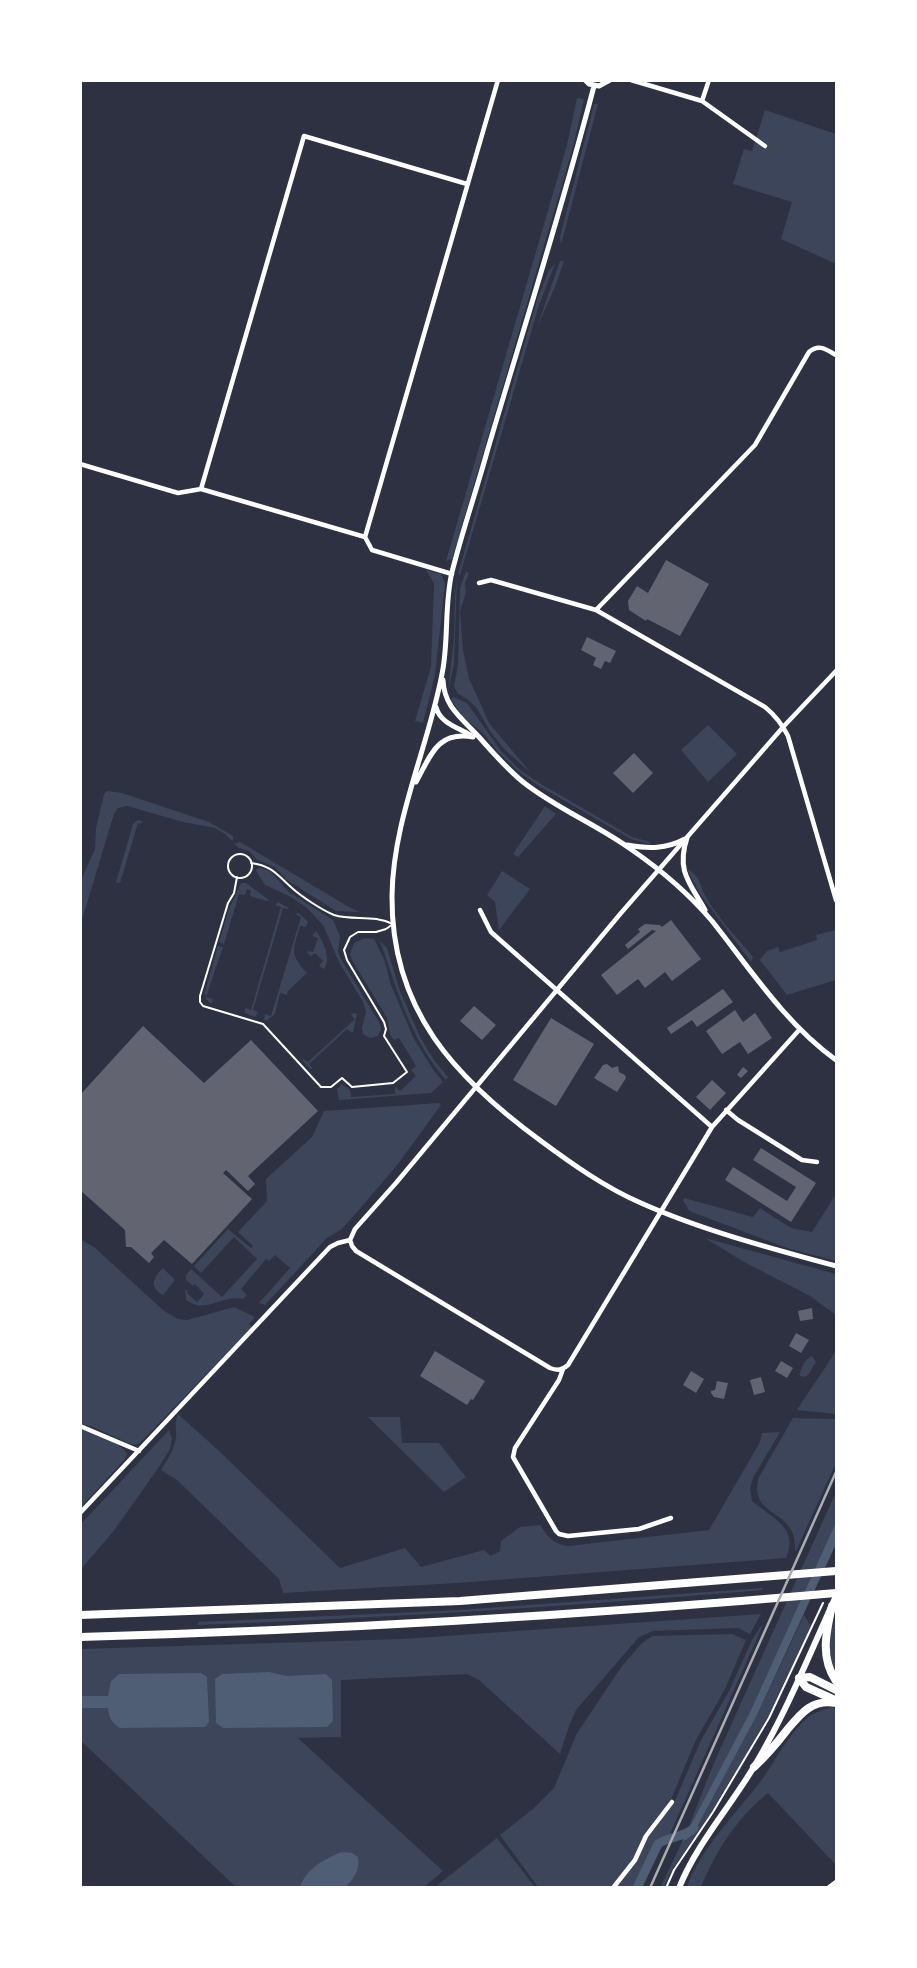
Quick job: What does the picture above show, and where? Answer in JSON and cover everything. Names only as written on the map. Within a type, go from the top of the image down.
[{"type":"highway","points":[[80,1615],[460,1601],[836,1571]]},
{"type":"highway","points":[[80,1637],[462,1621],[833,1594]]},
{"type":"highway","points":[[832,1606],[825,1638],[825,1653],[836,1681]]},
{"type":"highway","points":[[799,1678],[810,1677],[836,1690]]},
{"type":"highway","points":[[799,1678],[806,1687],[836,1702]]},
{"type":"highway","points":[[754,1767],[808,1707],[818,1702],[836,1702]]},
{"type":"main road","points":[[679,1888],[690,1864],[754,1767],[783,1714],[832,1606],[833,1594]]},
{"type":"street","points":[[452,574],[372,550],[365,537],[498,80]]},
{"type":"street","points":[[585,80],[594,86],[604,85],[610,80]]},
{"type":"street","points":[[631,80],[702,102],[765,146]]},
{"type":"street","points":[[702,102],[709,80]]},
{"type":"street","points":[[594,86],[452,574],[443,673],[444,692],[454,712],[473,734],[524,783],[624,844],[659,870],[710,919],[775,1003],[836,1060]]},
{"type":"street","points":[[201,489],[304,136],[467,184]]},
{"type":"street","points":[[596,610],[755,445],[809,352],[822,348],[836,355]]},
{"type":"street","points":[[80,464],[178,493],[201,489],[365,537]]},
{"type":"street","points":[[479,583],[491,580],[596,610],[765,707],[783,726],[788,736],[836,900]]},
{"type":"street","points":[[800,1029],[712,1127],[568,1365],[563,1369],[550,1368],[353,1249],[350,1240],[355,1229],[783,726],[836,671]]},
{"type":"street","points":[[443,673],[411,791],[395,862],[392,894],[393,924],[401,964],[415,1005],[436,1043],[474,1087],[513,1121],[577,1167],[625,1195],[661,1212],[836,1266]]},
{"type":"street","points":[[436,702],[437,711],[444,721],[473,734]]},
{"type":"street","points":[[411,791],[440,742],[455,736],[473,734]]},
{"type":"street","points":[[624,844],[641,848],[663,848],[687,838]]},
{"type":"street","points":[[687,838],[683,849],[683,868],[710,919]]},
{"type":"street","points":[[480,911],[491,932],[712,1127]]},
{"type":"street","points":[[726,1110],[802,1160],[817,1161]]},
{"type":"street","points":[[80,1513],[330,1247],[350,1240]]},
{"type":"street","points":[[563,1369],[559,1380],[515,1448],[513,1457],[556,1531],[568,1536],[639,1529],[671,1518]]},
{"type":"street","points":[[80,1426],[139,1451]]},
{"type":"street","points":[[614,1888],[635,1860],[646,1836],[672,1802]]},
{"type":"street","points":[[828,1888],[836,1882]]},
{"type":"lane","points":[[237,877],[200,996],[203,1006],[263,1024],[324,1088],[331,1087],[342,1078],[352,1087],[395,1082],[407,1072],[384,1035],[384,1022],[347,960],[344,950],[347,940],[354,934],[386,929],[393,924],[384,919],[330,913],[296,891],[272,869],[251,863],[241,854],[231,858],[228,869],[237,877],[243,877],[249,873],[251,863]]},
{"type":"path","points":[[666,1888],[674,1870],[713,1812],[769,1718],[833,1594]]},
{"type":"shaded area","points":[[577,98],[584,99],[573,147],[452,559],[446,561],[567,145]]},
{"type":"shaded area","points":[[594,104],[598,104],[561,245],[560,237]]},
{"type":"shaded area","points":[[765,110],[836,134],[836,264],[781,239],[792,202],[733,184],[744,149],[752,151]]},
{"type":"shaded area","points":[[560,261],[564,261],[537,327]]},
{"type":"shaded area","points":[[555,264],[539,305],[460,575],[458,574],[537,300],[549,270]]},
{"type":"shaded area","points":[[426,570],[441,574],[445,584],[435,675],[423,723],[415,721],[431,667],[434,583]]},
{"type":"shaded area","points":[[466,571],[469,574],[460,612],[463,650],[469,678],[489,723],[531,773],[504,749],[476,707],[458,694],[454,686],[458,665],[460,588]]},
{"type":"shaded area","points":[[457,578],[454,663],[448,693],[454,637]]},
{"type":"shaded area","points":[[453,697],[467,703],[501,751],[520,770],[632,837],[650,844],[631,839],[519,772],[483,733],[463,717],[451,700]]},
{"type":"shaded area","points":[[708,725],[737,754],[708,782],[681,750]]},
{"type":"shaded area","points":[[107,791],[122,793],[209,822],[233,836],[233,839],[232,841],[215,828],[127,806],[118,808],[81,923],[81,880],[95,849],[96,828]]},
{"type":"shaded area","points":[[545,806],[556,814],[518,857],[513,854]]},
{"type":"shaded area","points":[[138,820],[142,821],[141,824],[138,823],[120,883],[116,882],[133,824]]},
{"type":"shaded area","points":[[240,842],[360,912],[336,911],[287,880],[275,867],[257,860],[249,851],[234,844]]},
{"type":"shaded area","points":[[260,868],[270,871],[289,892],[333,920],[340,936],[338,952],[380,1024],[378,1036],[370,1038],[363,1034],[366,1012],[363,1002],[339,962],[323,925],[307,908],[265,885],[256,871]]},
{"type":"shaded area","points":[[687,869],[697,877],[715,912],[753,957],[751,962],[700,894]]},
{"type":"shaded area","points":[[502,871],[530,889],[499,930],[495,902],[487,895]]},
{"type":"shaded area","points":[[241,883],[246,883],[269,900],[250,896],[251,891],[247,889],[245,895],[239,894],[224,944],[219,942],[229,909]]},
{"type":"shaded area","points":[[278,902],[289,908],[283,908],[253,1010],[258,1012],[255,1017],[245,1013],[245,1008],[251,1010],[281,907],[275,905]]},
{"type":"shaded area","points":[[299,913],[308,922],[306,927],[300,926],[294,951],[297,961],[307,973],[287,995],[280,993],[275,1014],[266,1021],[265,1014],[271,1016],[301,917],[295,914]]},
{"type":"shaded area","points":[[836,930],[836,980],[787,995],[760,960],[767,951],[778,947],[780,952],[817,940],[816,935]]},
{"type":"shaded area","points":[[316,931],[327,955],[324,969],[319,966],[323,961],[315,953],[311,956],[307,953],[313,952],[318,938],[312,936]]},
{"type":"shaded area","points":[[365,938],[374,939],[413,1037],[443,1082],[431,1093],[339,1100],[337,1089],[342,1084],[350,1090],[351,1097],[395,1094],[395,1087],[400,1091],[416,1076],[411,1070],[416,1066],[399,1038],[394,1040],[390,1035],[387,1018],[352,960],[350,954],[354,943]]},
{"type":"shaded area","points":[[380,941],[387,948],[400,991],[420,1037],[448,1077],[446,1080],[414,1032]]},
{"type":"shaded area","points":[[218,946],[223,947],[206,997],[213,999],[210,1003],[206,999],[205,992]]},
{"type":"shaded area","points":[[357,1014],[353,1032],[347,1029],[309,1064],[313,1069],[310,1069],[303,1059],[308,1062],[355,1019],[351,1015]]},
{"type":"shaded area","points":[[441,1105],[398,1164],[364,1204],[342,1229],[327,1238],[265,1305],[259,1303],[290,1268],[275,1255],[269,1261],[266,1259],[241,1289],[247,1295],[243,1299],[199,1305],[186,1299],[185,1289],[197,1302],[204,1294],[195,1284],[193,1286],[186,1280],[191,1269],[222,1297],[257,1259],[234,1237],[201,1273],[194,1266],[228,1229],[251,1248],[253,1246],[238,1232],[267,1201],[266,1179],[312,1137],[324,1111]]},
{"type":"shaded area","points":[[836,1194],[836,1261],[787,1248],[692,1212],[683,1201],[684,1198],[753,1217],[760,1208],[791,1228],[812,1232]]},
{"type":"shaded area","points":[[705,1238],[836,1274],[836,1315],[810,1296],[744,1262]]},
{"type":"shaded area","points":[[80,1239],[94,1247],[163,1310],[178,1319],[187,1320],[234,1307],[255,1317],[249,1324],[252,1327],[140,1443],[134,1445],[81,1424]]},
{"type":"shaded area","points":[[163,1268],[175,1280],[163,1295],[156,1289],[154,1282]]},
{"type":"shaded area","points":[[836,1350],[836,1414],[797,1410],[827,1365]]},
{"type":"shaded area","points":[[812,1356],[816,1362],[808,1375],[800,1376],[803,1364]]},
{"type":"shaded area","points":[[178,1414],[340,1568],[405,1548],[421,1567],[484,1550],[491,1556],[500,1551],[501,1541],[520,1527],[540,1525],[551,1539],[568,1546],[709,1530],[760,1442],[762,1433],[780,1432],[750,1488],[752,1501],[786,1531],[789,1547],[786,1558],[457,1583],[283,1593],[279,1579],[177,1480],[161,1470],[175,1442]]},
{"type":"shaded area","points":[[368,1417],[400,1417],[402,1443],[439,1443],[466,1477],[444,1492]]},
{"type":"shaded area","points":[[793,1418],[836,1419],[836,1463],[796,1551],[794,1536],[789,1526],[766,1507],[757,1490],[759,1477]]},
{"type":"shaded area","points":[[80,1429],[106,1438],[127,1454],[81,1507]]},
{"type":"shaded area","points":[[169,1430],[172,1438],[170,1449],[159,1467],[113,1532],[81,1569],[81,1524]]},
{"type":"shaded area","points":[[836,1492],[836,1522],[750,1712],[693,1823],[689,1826],[713,1765]]},
{"type":"shaded area","points":[[836,1522],[836,1544],[756,1717],[697,1827],[690,1837],[682,1842],[750,1712]]},
{"type":"shaded area","points":[[763,1588],[551,1606],[198,1625],[198,1622],[460,1610]]},
{"type":"shaded area","points":[[761,1614],[750,1634],[738,1628],[653,1631],[639,1637],[576,1710],[560,1754],[479,1680],[467,1674],[341,1680],[341,1737],[298,1738],[443,1871],[424,1887],[236,1887],[81,1741],[80,1649],[402,1639]]},
{"type":"shaded area","points":[[804,1615],[811,1626],[768,1717],[664,1887],[660,1888],[682,1842],[690,1837],[697,1827],[756,1717]]},
{"type":"shaded area","points":[[836,1618],[836,1671],[830,1645]]},
{"type":"shaded area","points":[[761,1626],[669,1836],[655,1843],[633,1887],[616,1888],[636,1861],[648,1837],[674,1803],[700,1742]]},
{"type":"shaded area","points":[[732,1634],[746,1640],[725,1689],[696,1740],[672,1797],[633,1859],[611,1887],[538,1887],[500,1835],[554,1788],[577,1733],[622,1666],[641,1644],[652,1636]]},
{"type":"shaded area","points":[[269,1672],[287,1676],[326,1674],[332,1680],[333,1721],[327,1727],[223,1728],[216,1723],[215,1679],[222,1674]]},
{"type":"shaded area","points":[[201,1673],[207,1677],[209,1722],[205,1727],[120,1728],[111,1720],[108,1708],[81,1708],[81,1696],[108,1696],[111,1681],[119,1674]]},
{"type":"shaded area","points":[[832,1707],[836,1709],[836,1865],[768,1793],[728,1836],[701,1887],[687,1887],[709,1846],[760,1782],[791,1735],[810,1716]]},
{"type":"shaded area","points":[[497,1838],[535,1887],[435,1887]]},
{"type":"shaded area","points":[[342,1852],[358,1857],[356,1874],[345,1887],[300,1887],[307,1874],[317,1865]]},
{"type":"building","points":[[666,560],[709,584],[680,636],[629,610],[628,601],[637,586],[648,593]]},
{"type":"building","points":[[587,637],[616,651],[610,663],[605,661],[601,669],[593,665],[596,658],[581,650]]},
{"type":"building","points":[[634,753],[653,773],[633,793],[613,773]]},
{"type":"building","points":[[671,920],[701,959],[672,981],[665,972],[645,988],[638,979],[617,995],[601,975],[656,931],[652,930],[628,949],[625,945],[640,932],[638,929],[645,924],[662,927]]},
{"type":"building","points":[[723,989],[733,1002],[697,1027],[692,1020],[671,1034],[667,1028]]},
{"type":"building","points":[[474,1006],[496,1025],[482,1040],[460,1021]]},
{"type":"building","points":[[735,1010],[743,1022],[755,1013],[772,1038],[748,1054],[740,1042],[722,1054],[706,1031]]},
{"type":"building","points":[[551,1018],[594,1044],[556,1106],[513,1080]]},
{"type":"building","points":[[143,1026],[204,1083],[251,1040],[318,1111],[248,1176],[255,1184],[248,1191],[226,1170],[223,1173],[252,1199],[192,1264],[164,1240],[151,1253],[154,1257],[149,1263],[131,1247],[126,1247],[125,1230],[80,1190],[80,1095]]},
{"type":"building","points":[[607,1064],[612,1068],[618,1066],[619,1072],[625,1075],[626,1078],[617,1092],[594,1078],[603,1065]]},
{"type":"building","points":[[743,1067],[748,1071],[741,1078],[737,1075]]},
{"type":"building","points":[[712,1080],[726,1093],[710,1110],[696,1097]]},
{"type":"building","points":[[761,1148],[816,1183],[791,1222],[725,1180],[733,1167],[787,1201],[796,1187],[753,1160]]},
{"type":"building","points":[[812,1308],[813,1319],[800,1321],[798,1311]]},
{"type":"building","points":[[796,1333],[809,1340],[801,1353],[789,1346]]},
{"type":"building","points":[[435,1351],[485,1381],[467,1405],[420,1376]]},
{"type":"building","points":[[781,1361],[793,1368],[787,1378],[775,1371]]},
{"type":"building","points":[[691,1371],[704,1379],[696,1393],[683,1385]]},
{"type":"building","points":[[761,1377],[765,1392],[754,1395],[750,1380]]},
{"type":"building","points":[[717,1381],[728,1383],[724,1399],[714,1397],[711,1393],[715,1390]]},
{"type":"waterway","points":[[637,1888],[658,1844],[686,1834],[694,1828]]},
{"type":"railway","points":[[650,1888],[836,1472]]}]
